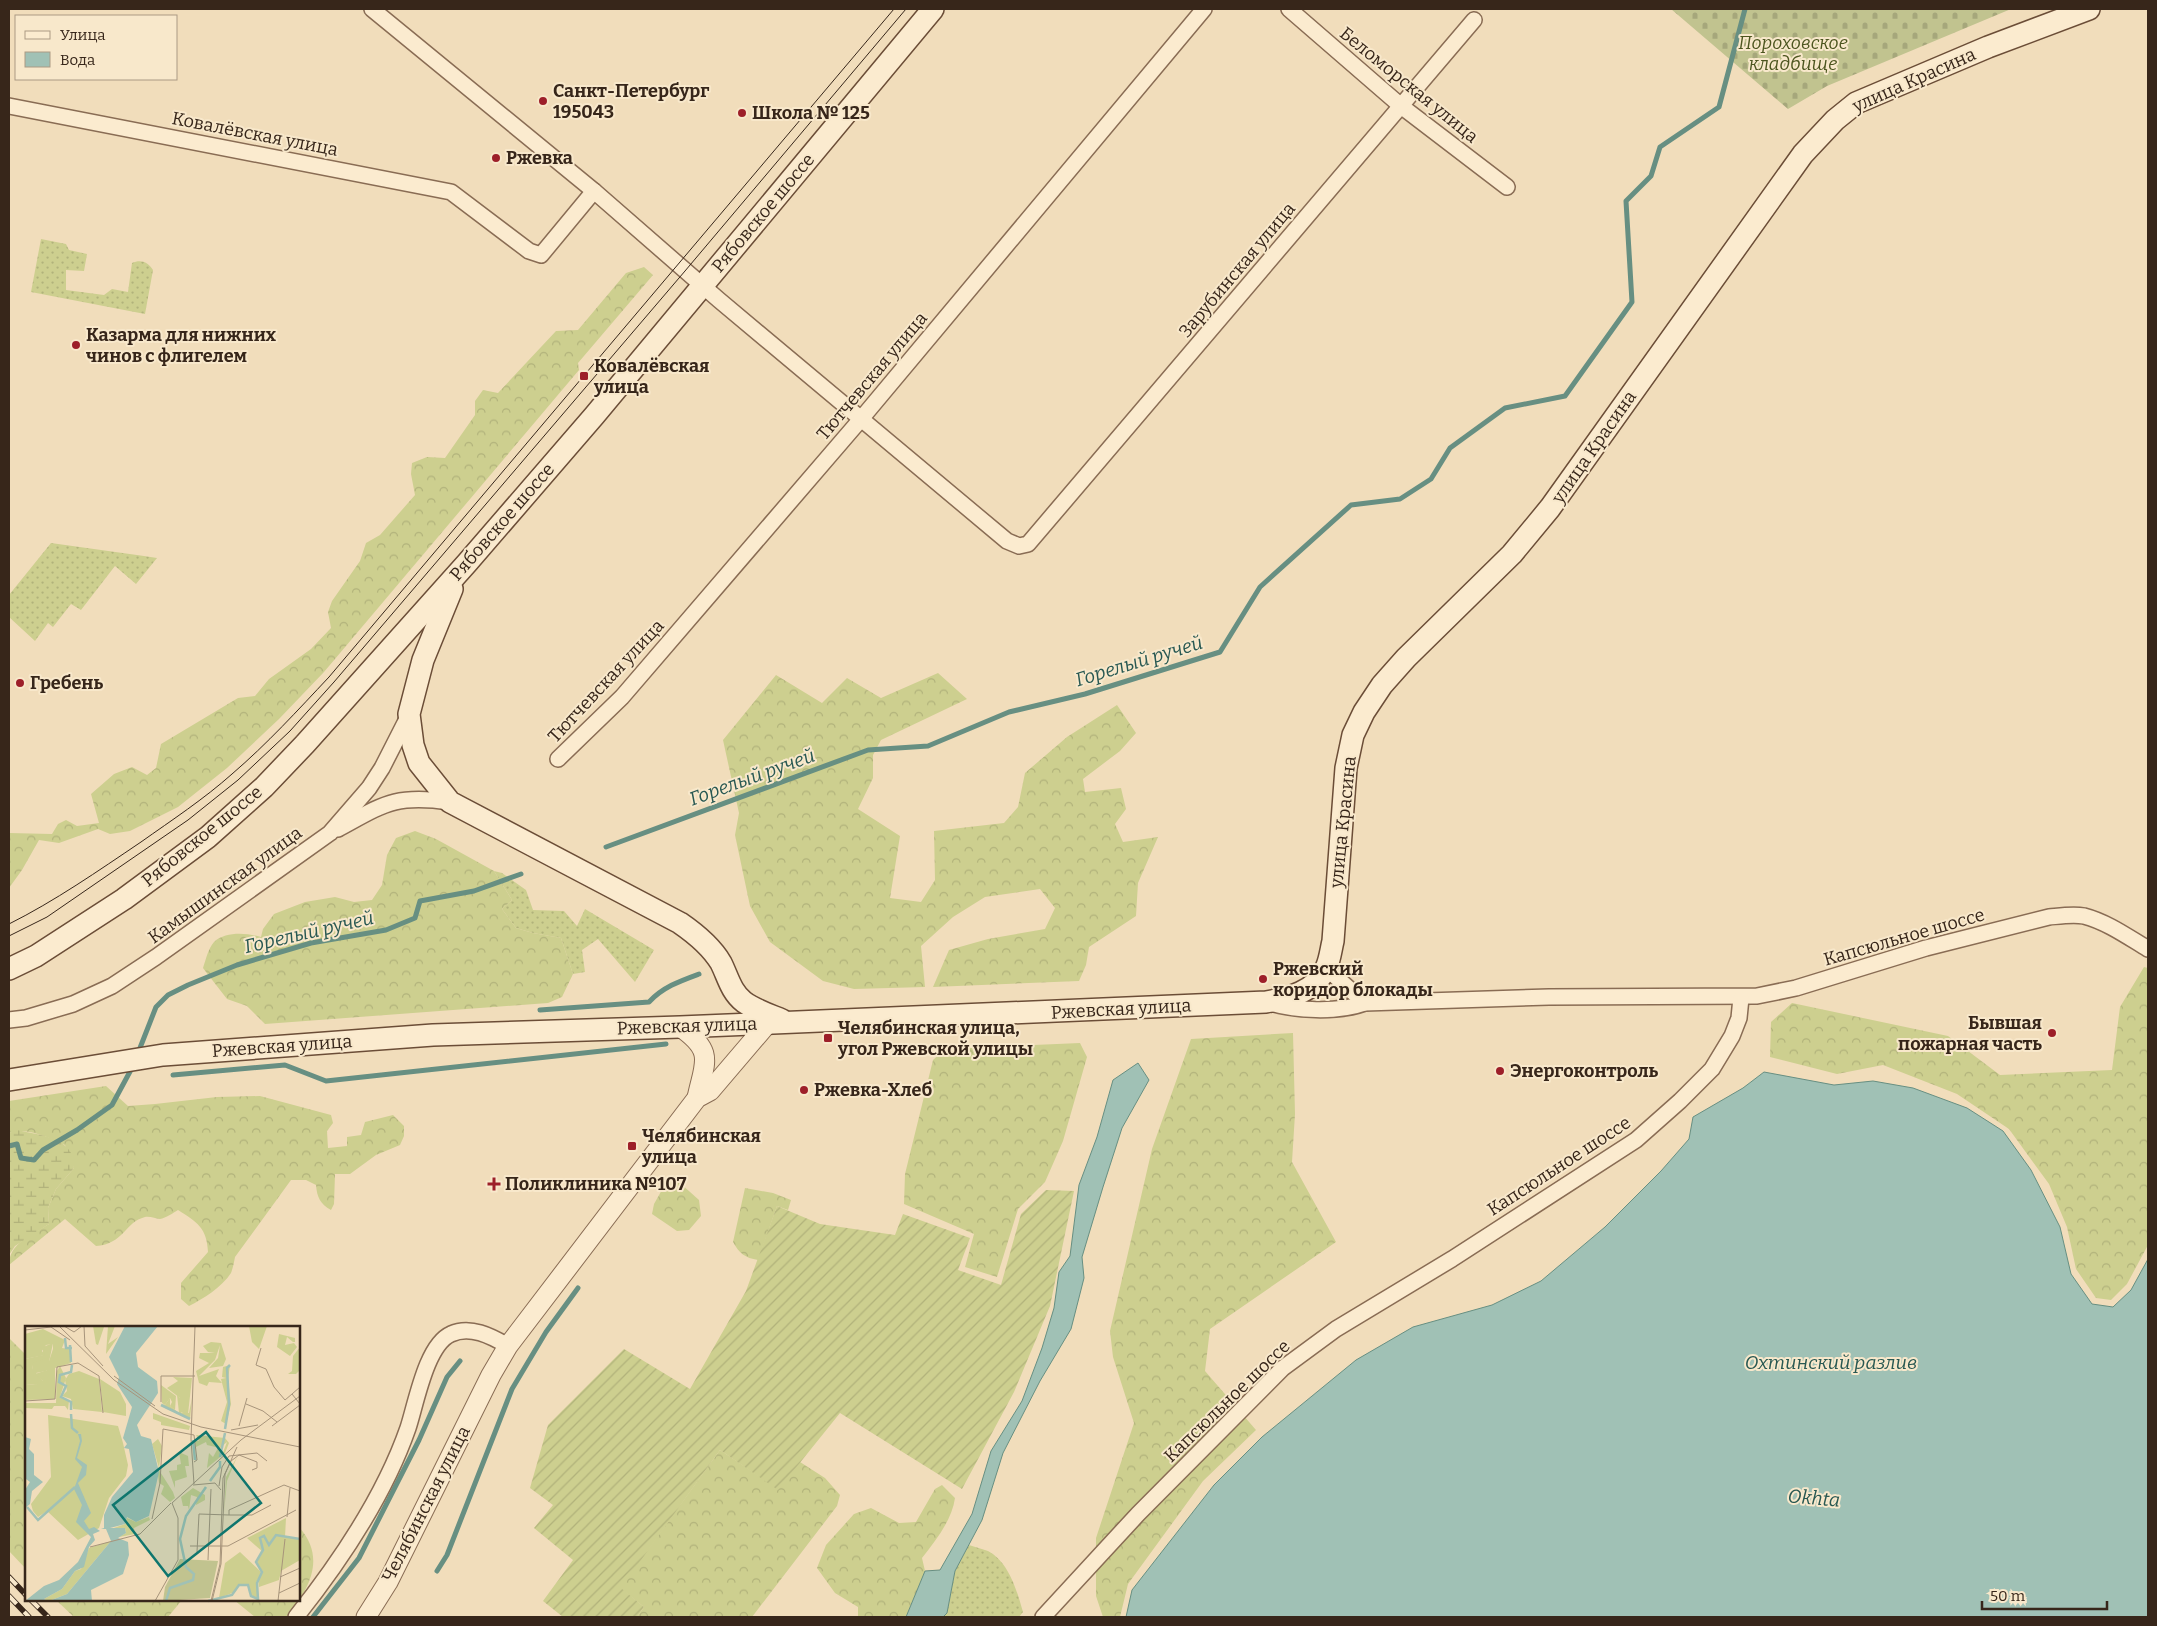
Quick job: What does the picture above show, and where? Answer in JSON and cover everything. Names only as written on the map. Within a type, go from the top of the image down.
[{"type":"main road","name":"Рябовское шоссе","points":[[9,969],[36,956],[124,900],[208,837],[264,787],[305,744],[467,562],[702,286],[933,9]]},
{"type":"main road","name":"улица Красина","points":[[1266,1002],[1285,999],[1303,993],[1316,982],[1326,968],[1333,941],[1346,768],[1353,735],[1364,712],[1382,685],[1406,658],[1512,554],[1550,508],[1803,154],[1835,120],[1856,103],[1988,47],[2089,9]]},
{"type":"main road","points":[[467,562],[449,595],[423,660],[410,714],[413,746],[418,763],[450,802],[680,923],[696,934],[710,947],[721,963],[732,990],[744,1002],[777,1022]]},
{"type":"main road","name":"Ржевская улица","points":[[9,1080],[163,1055],[432,1035],[1112,1010],[1266,1002]]},
{"type":"street","points":[[372,9],[594,191],[702,286],[861,418]]},
{"type":"street","name":"Тютчевская улица","points":[[558,759],[622,697],[861,418],[1204,9]]},
{"type":"street","name":"Беломорская улица","points":[[1289,9],[1401,106],[1507,187]]},
{"type":"street","name":"Зарубинская улица","points":[[861,418],[1007,541],[1019,546],[1028,544],[1474,20]]},
{"type":"street","name":"Ковалёвская улица","points":[[9,106],[451,192],[529,251],[541,255],[594,191]]},
{"type":"street","name":"Камышинская улица","points":[[9,1020],[26,1018],[74,1004],[112,986],[156,957],[330,833],[369,788],[382,768],[410,714]]},
{"type":"street","points":[[330,833],[385,804],[405,799],[450,802]]},
{"type":"street","name":"Капсюльное шоссе","points":[[1043,1617],[1138,1514],[1283,1368],[1336,1329],[1452,1259],[1636,1140],[1673,1108],[1712,1069],[1732,1036],[1739,1018],[1741,998],[1796,988],[1926,948],[2049,917],[2084,916],[2108,926],[2148,949]]},
{"type":"street","points":[[1326,968],[1365,1003]]},
{"type":"street","name":"Ржевская улица","points":[[1266,1002],[1288,1009],[1351,1008],[1365,1003],[1549,997],[1706,995],[1741,998]]},
{"type":"street","name":"Челябинская улица","points":[[697,1098],[710,1091],[777,1022]]},
{"type":"street","name":"Челябинская улица","points":[[366,1617],[388,1582],[491,1374],[508,1346],[697,1098],[706,1065],[703,1050],[694,1037],[680,1027]]},
{"type":"street","points":[[296,1617],[328,1575],[379,1491],[396,1459],[430,1358],[440,1344],[450,1334],[463,1331],[491,1336],[508,1346]]},
{"type":"green space","name":"Пороховское кладбище","points":[[1671,9],[2011,9],[1827,86],[1788,109]]},
{"type":"green space","points":[[41,239],[66,244],[69,250],[87,254],[84,271],[66,270],[66,290],[104,295],[112,289],[128,292],[132,263],[141,261],[147,263],[153,270],[145,314],[31,292]]},
{"type":"green space","points":[[644,267],[653,275],[578,363],[579,370],[324,672],[279,719],[227,768],[178,807],[130,831],[110,834],[98,829],[59,843],[39,840],[9,888],[9,833],[52,834],[58,824],[66,820],[77,826],[99,823],[91,794],[114,774],[132,767],[147,775],[156,768],[161,744],[238,698],[255,696],[269,679],[311,649],[331,628],[328,612],[332,601],[360,561],[366,543],[380,535],[415,495],[411,474],[412,463],[427,457],[445,458],[475,415],[475,401],[483,390],[498,393],[556,331],[578,330],[626,273]]},
{"type":"green space","points":[[51,543],[157,558],[136,584],[115,566],[81,610],[71,604],[53,627],[48,623],[35,641],[9,617],[9,595]]},
{"type":"green space","points":[[938,673],[967,699],[881,740],[873,755],[873,778],[858,809],[900,836],[890,898],[921,902],[935,880],[934,831],[1004,823],[1018,807],[1025,773],[1067,737],[1117,705],[1136,733],[1120,751],[1083,779],[1085,792],[1121,788],[1126,809],[1115,824],[1123,842],[1158,837],[1138,883],[1136,916],[1089,947],[1086,965],[1079,981],[933,987],[949,950],[988,939],[1045,929],[1055,908],[1040,889],[985,897],[953,917],[921,946],[925,987],[854,989],[823,981],[770,942],[750,906],[735,835],[739,813],[723,740],[776,675],[822,703],[847,678],[881,698]]},
{"type":"green space","points":[[415,831],[436,839],[494,871],[512,900],[502,909],[516,928],[561,938],[573,974],[562,997],[548,1003],[265,1024],[247,1006],[227,999],[203,968],[209,951],[214,942],[219,938],[243,934],[261,937],[263,929],[274,914],[305,902],[335,897],[354,902],[372,900],[382,885],[387,855],[396,838]]},
{"type":"green space","points":[[494,871],[502,873],[526,890],[533,910],[564,911],[577,926],[585,909],[654,950],[635,982],[598,939],[582,950],[585,972],[573,974],[561,938],[516,928],[502,909],[512,900]]},
{"type":"green space","points":[[2144,967],[2148,968],[2148,1245],[2127,1284],[2111,1300],[2096,1298],[2076,1269],[2067,1227],[2049,1184],[2009,1129],[1957,1094],[1883,1065],[1837,1074],[1770,1057],[1771,1022],[1792,1003],[1948,1036],[2000,1075],[2112,1070],[2120,1007]]},
{"type":"green space","points":[[1293,1033],[1295,1114],[1292,1162],[1336,1242],[1210,1329],[1205,1371],[1256,1430],[1203,1481],[1128,1584],[1120,1617],[1103,1617],[1096,1596],[1096,1538],[1134,1423],[1113,1357],[1110,1331],[1152,1149],[1191,1039]]},
{"type":"green space","points":[[1080,1043],[1087,1057],[1063,1141],[1045,1182],[1018,1209],[997,1277],[965,1267],[974,1234],[904,1204],[905,1174],[933,1060],[945,1049]]},
{"type":"green space","points":[[106,1086],[128,1106],[217,1097],[260,1096],[331,1115],[333,1123],[327,1131],[328,1148],[347,1146],[347,1137],[361,1135],[365,1122],[393,1115],[404,1126],[404,1136],[400,1145],[376,1155],[350,1174],[335,1174],[334,1204],[331,1210],[320,1200],[316,1185],[306,1180],[291,1180],[235,1257],[231,1273],[223,1283],[189,1306],[181,1299],[181,1283],[208,1252],[206,1237],[200,1226],[178,1210],[158,1219],[145,1217],[138,1220],[113,1241],[96,1246],[65,1219],[9,1265],[10,1257],[17,1245],[49,1224],[48,1208],[56,1189],[74,1168],[65,1145],[30,1132],[16,1131],[9,1133],[9,1101]]},
{"type":"green space","points":[[17,1130],[54,1139],[67,1147],[73,1158],[74,1168],[56,1189],[48,1208],[49,1224],[15,1246],[9,1255],[9,1133]]},
{"type":"green space","points":[[668,1179],[680,1183],[699,1200],[701,1216],[689,1230],[677,1231],[652,1214],[654,1204]]},
{"type":"green space","points":[[745,1188],[773,1193],[791,1200],[788,1210],[777,1206],[758,1260],[743,1254],[733,1242]]},
{"type":"green space","points":[[1046,1190],[1074,1191],[1050,1306],[1014,1392],[962,1489],[840,1413],[778,1490],[720,1450],[621,1588],[644,1607],[637,1617],[563,1617],[543,1601],[573,1560],[534,1528],[553,1505],[530,1488],[548,1425],[624,1349],[690,1389],[746,1291],[777,1206],[820,1224],[895,1235],[903,1214],[970,1238],[958,1270],[1001,1285],[1021,1214]]},
{"type":"green space","points":[[9,1338],[25,1354],[25,1568],[9,1551]]},
{"type":"green space","points":[[720,1450],[778,1489],[800,1462],[825,1478],[840,1495],[837,1506],[752,1617],[637,1617],[644,1607],[620,1588]]},
{"type":"green space","points":[[942,1485],[955,1498],[951,1514],[943,1530],[922,1558],[925,1571],[906,1617],[858,1617],[858,1607],[835,1593],[817,1568],[826,1545],[854,1514],[871,1508],[899,1523],[916,1522],[935,1489]]},
{"type":"green space","points":[[300,1528],[312,1550],[312,1574],[300,1598]]},
{"type":"green space","points":[[969,1545],[988,1551],[1007,1570],[1015,1586],[1023,1612],[1019,1617],[943,1617],[947,1613],[955,1571]]},
{"type":"green space","points":[[57,1601],[181,1601],[168,1617],[74,1617]]},
{"type":"green space","points":[[235,1601],[298,1601],[286,1617],[255,1617]]},
{"type":"water","points":[[1138,1063],[1149,1080],[1122,1128],[1103,1187],[1082,1257],[1084,1278],[1071,1329],[1040,1381],[1003,1453],[982,1520],[955,1571],[947,1613],[943,1617],[906,1617],[925,1571],[940,1570],[972,1514],[991,1451],[1022,1401],[1042,1348],[1054,1308],[1059,1272],[1070,1256],[1079,1185],[1097,1137],[1113,1080]]},
{"type":"water","name":"Охтинский разлив","points":[[1764,1072],[1834,1085],[1873,1081],[1913,1088],[1967,1108],[2003,1131],[2031,1170],[2060,1227],[2071,1274],[2092,1304],[2113,1307],[2131,1290],[2148,1259],[2148,1617],[1126,1617],[1132,1590],[1214,1485],[1262,1437],[1356,1360],[1413,1327],[1492,1305],[1541,1281],[1605,1227],[1661,1171],[1689,1139],[1693,1117],[1743,1088]]},
{"type":"waterway","name":"Горелый ручей","points":[[606,847],[868,750],[928,746],[1009,712],[1085,694],[1220,652],[1260,587],[1351,505],[1400,499],[1431,479],[1450,448],[1505,408],[1565,396],[1632,302],[1626,201],[1651,176],[1660,147],[1719,107],[1745,9]]},
{"type":"waterway","name":"Горелый ручей","points":[[138,1053],[156,1007],[168,995],[188,985],[237,965],[311,943],[386,930],[415,918],[420,901],[474,891],[521,874]]},
{"type":"waterway","points":[[540,1010],[649,1002],[666,988],[699,974]]},
{"type":"waterway","points":[[173,1075],[285,1065],[326,1081],[666,1044]]},
{"type":"waterway","name":"Горелый ручей","points":[[9,1146],[17,1144],[21,1158],[34,1160],[43,1150],[77,1130],[112,1105],[133,1066]]},
{"type":"waterway","points":[[437,1571],[447,1555],[512,1389],[546,1332],[578,1288]]},
{"type":"waterway","points":[[313,1617],[359,1558],[419,1440],[447,1377],[460,1361]]},
{"type":"tram line","points":[[9,924],[43,906],[76,885],[188,809],[232,774],[282,727],[329,677],[894,9]]},
{"type":"tram line","points":[[9,936],[47,917],[188,820],[238,780],[290,731],[685,271],[906,9]]},
{"type":"railway","points":[[9,1577],[25,1594]]},
{"type":"railway","points":[[9,1596],[29,1617]]},
{"type":"railway","points":[[32,1601],[48,1617]]},
{"type":"place","name":"Санкт-Петербург 195043","points":[[543,101]]},
{"type":"place","name":"Школа № 125","points":[[742,113]]},
{"type":"place","name":"Ржевка","points":[[496,158]]},
{"type":"place","name":"Казарма для нижних чинов с флигелем","points":[[76,345]]},
{"type":"place","name":"Ковалёвская улица","points":[[584,376]]},
{"type":"place","name":"Гребень","points":[[20,683]]},
{"type":"place","name":"Ржевский коридор блокады","points":[[1263,979]]},
{"type":"place","name":"Бывшая пожарная часть","points":[[2052,1033]]},
{"type":"place","name":"Челябинская улица, угол Ржевской улицы","points":[[828,1038]]},
{"type":"place","name":"Энергоконтроль","points":[[1500,1071]]},
{"type":"place","name":"Ржевка-Хлеб","points":[[804,1090]]},
{"type":"place","name":"Челябинская улица","points":[[632,1146]]},
{"type":"place","name":"Поликлиника №107","points":[[494,1184]]},
{"type":"water label","name":"Okhta","points":[[1814,1498]]}]
